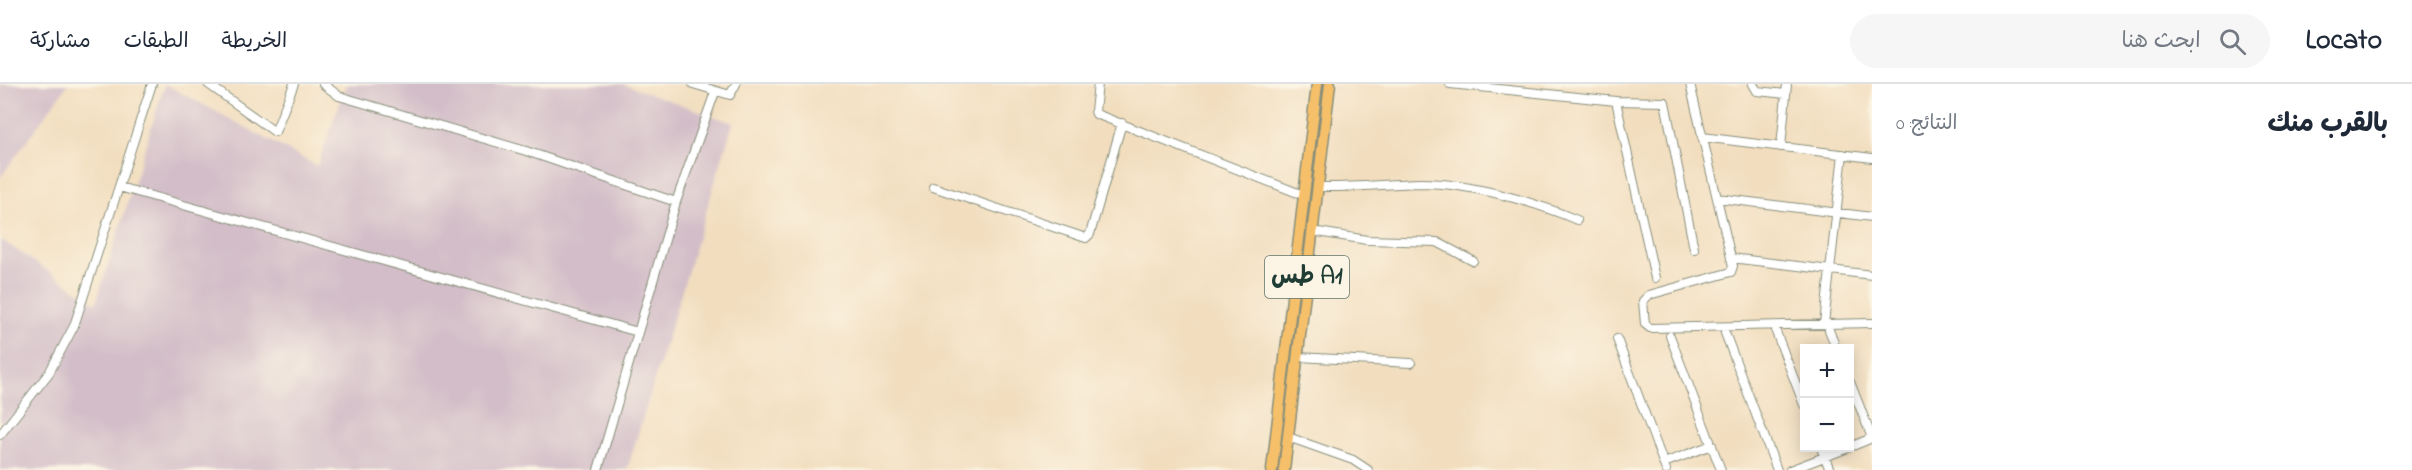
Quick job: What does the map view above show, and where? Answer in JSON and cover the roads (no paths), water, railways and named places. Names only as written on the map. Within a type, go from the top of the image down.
[{"type":"highway","name":"طس A1","points":[[1272,470],[1317,84]]},
{"type":"highway","name":"طس A1","points":[[1284,470],[1330,84]]},
{"type":"highway","points":[[1306,171],[1320,172]]},
{"type":"street","points":[[0,435],[49,373],[74,326],[152,84]]},
{"type":"street","points":[[208,84],[275,132],[294,84]]},
{"type":"street","points":[[323,84],[339,96],[516,148],[676,202]]},
{"type":"street","points":[[693,84],[730,95],[736,84]]},
{"type":"street","points":[[1098,84],[1095,113],[1303,195]]},
{"type":"street","points":[[1450,84],[1505,87],[1616,101],[1665,102],[1694,249]]},
{"type":"street","points":[[1690,84],[1733,266],[1731,272],[1649,295],[1643,301],[1645,324],[1650,328],[1827,327],[1872,323]]},
{"type":"street","points":[[1753,84],[1757,91],[1786,94]]},
{"type":"street","points":[[1781,147],[1787,84]]},
{"type":"street","points":[[598,470],[676,202],[712,88]]},
{"type":"street","points":[[1616,101],[1655,278]]},
{"type":"street","points":[[933,187],[1086,238],[1090,234],[1122,123]]},
{"type":"street","points":[[1702,137],[1872,158]]},
{"type":"street","points":[[1834,344],[1827,327],[1829,270],[1843,154]]},
{"type":"street","points":[[1318,187],[1442,184],[1539,204],[1577,220]]},
{"type":"street","points":[[119,187],[638,332]]},
{"type":"street","points":[[1717,198],[1872,217]]},
{"type":"street","points":[[1312,231],[1367,240],[1437,242],[1473,261]]},
{"type":"street","points":[[1731,258],[1872,275]]},
{"type":"street","points":[[1776,332],[1801,398]]},
{"type":"street","points":[[1725,333],[1777,470]]},
{"type":"street","points":[[1670,336],[1721,470]]},
{"type":"street","points":[[1617,339],[1665,467],[1712,446]]},
{"type":"street","points":[[1298,357],[1411,363]]},
{"type":"street","points":[[1854,392],[1872,438],[1854,445]]},
{"type":"street","points":[[1288,437],[1353,460],[1368,470]]},
{"type":"street","points":[[1823,452],[1830,470]]},
{"type":"street","points":[[1790,470],[1837,452]]}]
